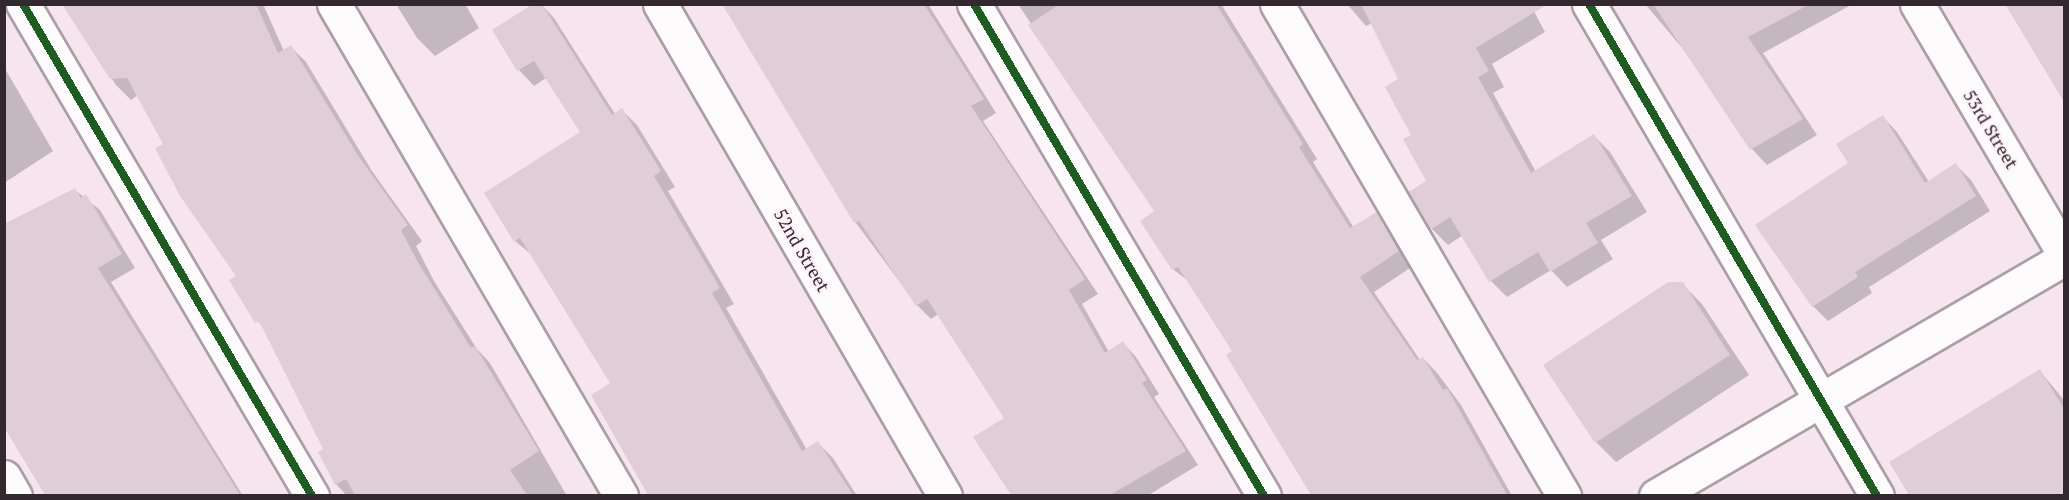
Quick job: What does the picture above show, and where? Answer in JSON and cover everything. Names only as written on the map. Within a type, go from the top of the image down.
[{"type":"street","points":[[23,4],[312,495]]},
{"type":"street","points":[[334,4],[621,495]]},
{"type":"street","name":"52nd Street","points":[[660,4],[945,495]]},
{"type":"street","points":[[974,4],[1264,495]]},
{"type":"street","points":[[1278,4],[1564,495]]},
{"type":"street","points":[[1589,4],[1877,495]]},
{"type":"street","name":"53rd Street","points":[[1917,4],[2064,254]]},
{"type":"street","points":[[1656,495],[2064,259]]},
{"type":"street","points":[[4,477],[15,495]]},
{"type":"building","points":[[62,4],[256,4],[278,53],[291,45],[357,154],[408,225],[401,230],[419,264],[471,348],[475,346],[539,451],[510,470],[527,495],[355,495],[346,479],[335,485],[318,452],[323,449],[259,321],[255,323],[229,280],[236,276],[180,196],[155,148],[163,144],[127,78],[110,79]]},
{"type":"building","points":[[533,4],[542,4],[612,115],[622,108],[661,171],[654,176],[720,288],[712,293],[802,451],[818,441],[853,495],[648,495],[591,395],[610,383],[520,238],[514,242],[484,193],[580,132],[534,61],[517,71],[492,30]]},
{"type":"building","points":[[722,4],[924,4],[984,99],[971,106],[1085,279],[1069,290],[1105,353],[1123,341],[1147,380],[1142,383],[1186,451],[1110,495],[1011,495],[973,437],[1004,418],[927,299],[916,306],[859,221],[854,223]]},
{"type":"building","points":[[1060,4],[1216,4],[1303,144],[1299,147],[1350,228],[1377,212],[1399,251],[1360,277],[1417,360],[1423,357],[1443,390],[1447,388],[1507,495],[1311,495],[1226,355],[1232,351],[1178,267],[1172,270],[1140,221],[1154,211],[1028,25]]},
{"type":"building","points":[[1361,4],[1548,4],[1476,48],[1489,71],[1478,77],[1531,173],[1594,134],[1632,196],[1586,223],[1598,243],[1550,272],[1538,252],[1489,282],[1450,217],[1430,230],[1408,192],[1426,181],[1403,139],[1411,135],[1385,87],[1398,79]]},
{"type":"building","points":[[1653,4],[1810,4],[1748,37],[1803,119],[1750,150]]},
{"type":"building","points":[[2005,4],[2064,4],[2064,102]]},
{"type":"building","points":[[1883,115],[1925,183],[1956,163],[1976,196],[1855,272],[1858,277],[1812,307],[1755,225],[1848,163],[1836,144]]},
{"type":"building","points":[[75,188],[81,198],[86,194],[122,254],[98,268],[240,495],[45,495],[4,427],[4,224]]},
{"type":"building","points":[[1668,282],[1683,282],[1730,355],[1595,443],[1543,365]]},
{"type":"building","points":[[2040,369],[2064,409],[2064,495],[1909,495],[1889,462]]},
{"type":"cycle path","points":[[23,4],[312,496]]},
{"type":"cycle path","points":[[974,4],[1264,496]]},
{"type":"cycle path","points":[[1589,4],[1877,496]]}]
